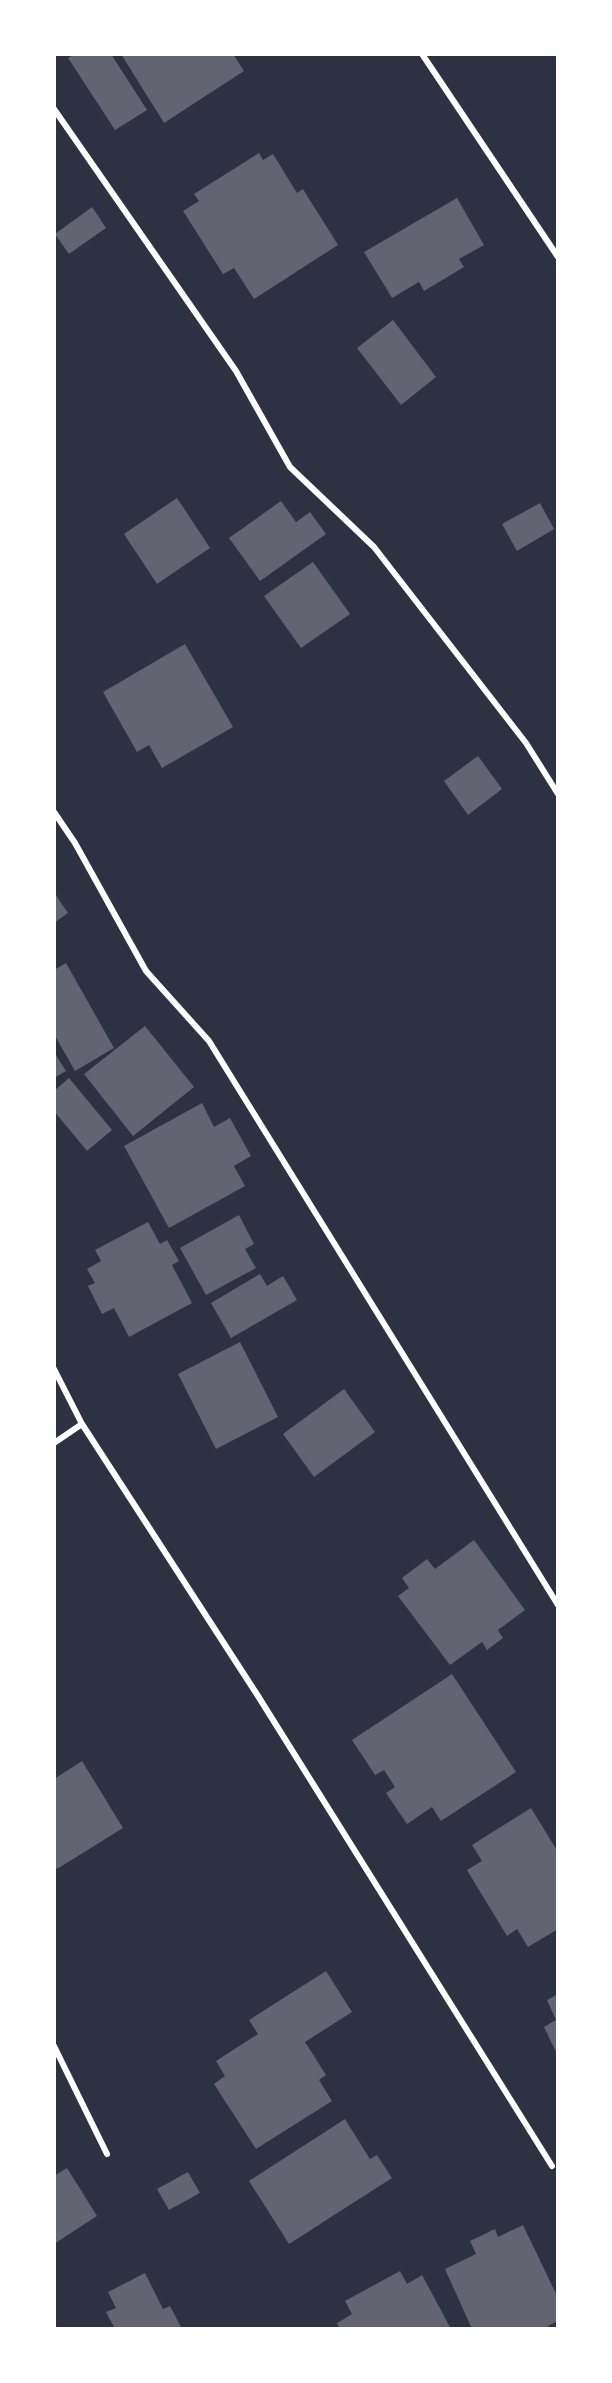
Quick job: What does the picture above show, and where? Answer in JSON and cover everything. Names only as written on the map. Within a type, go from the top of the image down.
[{"type":"street","points":[[422,54],[558,257]]},
{"type":"street","points":[[54,109],[236,371],[290,467],[374,547],[526,742],[558,794]]},
{"type":"street","points":[[54,812],[75,843],[146,971],[209,1041],[558,1605]]},
{"type":"street","points":[[54,1369],[82,1424],[258,1696],[552,2166]]},
{"type":"street","points":[[54,1443],[82,1424]]},
{"type":"street","points":[[54,2046],[107,2154]]},
{"type":"building","points":[[75,54],[111,54],[147,110],[115,130],[68,58]]},
{"type":"building","points":[[121,54],[233,54],[244,71],[164,123]]},
{"type":"building","points":[[259,153],[263,160],[273,154],[297,193],[303,189],[338,245],[254,299],[234,268],[223,274],[183,211],[199,201],[194,194]]},
{"type":"building","points":[[457,198],[484,245],[459,259],[464,267],[424,291],[419,282],[392,298],[364,252]]},
{"type":"building","points":[[92,207],[106,228],[69,254],[55,234]]},
{"type":"building","points":[[393,320],[436,377],[401,405],[357,348]]},
{"type":"building","points":[[177,498],[210,548],[157,584],[124,534]]},
{"type":"building","points":[[281,501],[296,522],[310,512],[326,534],[260,581],[229,538]]},
{"type":"building","points":[[540,503],[554,529],[517,551],[502,524]]},
{"type":"building","points":[[313,562],[350,614],[301,648],[264,596]]},
{"type":"building","points":[[185,644],[233,727],[162,768],[149,745],[137,752],[103,692]]},
{"type":"building","points":[[478,756],[502,789],[468,815],[444,781]]},
{"type":"building","points":[[54,892],[68,913],[54,923]]},
{"type":"building","points":[[66,963],[114,1048],[75,1071],[54,1034],[54,970]]},
{"type":"building","points":[[145,1026],[194,1087],[133,1136],[84,1074]]},
{"type":"building","points":[[54,1052],[66,1071],[54,1078]]},
{"type":"building","points":[[69,1078],[112,1130],[87,1151],[54,1111],[54,1091]]},
{"type":"building","points":[[202,1103],[214,1127],[230,1118],[251,1156],[234,1166],[245,1186],[169,1228],[124,1146]]},
{"type":"building","points":[[239,1215],[254,1244],[245,1249],[256,1268],[206,1295],[180,1248]]},
{"type":"building","points":[[148,1222],[160,1244],[167,1240],[179,1261],[172,1265],[192,1303],[129,1337],[114,1308],[102,1314],[88,1286],[95,1283],[87,1269],[101,1261],[95,1250]]},
{"type":"building","points":[[260,1274],[267,1286],[283,1276],[297,1300],[231,1338],[211,1303]]},
{"type":"building","points":[[240,1342],[278,1417],[216,1449],[178,1374]]},
{"type":"building","points":[[344,1389],[375,1432],[314,1477],[283,1434]]},
{"type":"building","points":[[474,1540],[525,1610],[498,1630],[503,1638],[487,1650],[482,1642],[450,1665],[398,1596],[409,1588],[402,1578],[427,1559],[435,1569]]},
{"type":"building","points":[[452,1674],[516,1772],[441,1821],[432,1807],[407,1824],[386,1793],[395,1787],[384,1770],[375,1775],[352,1740]]},
{"type":"building","points":[[82,1761],[123,1828],[57,1869],[54,1865],[54,1779]]},
{"type":"building","points":[[531,1808],[558,1852],[558,1929],[528,1947],[517,1929],[507,1936],[467,1870],[482,1861],[472,1845]]},
{"type":"building","points":[[326,1971],[352,2012],[305,2042],[326,2075],[319,2080],[332,2101],[256,2149],[214,2084],[225,2076],[216,2061],[258,2034],[249,2020]]},
{"type":"building","points":[[558,1994],[558,2056],[544,2027],[556,2020],[547,2000]]},
{"type":"building","points":[[345,2119],[370,2159],[377,2155],[392,2178],[289,2244],[249,2181]]},
{"type":"building","points":[[67,2168],[97,2216],[54,2244],[54,2176]]},
{"type":"building","points":[[188,2172],[200,2193],[169,2210],[157,2189]]},
{"type":"building","points":[[523,2225],[558,2298],[558,2321],[548,2326],[550,2329],[472,2329],[445,2269],[476,2254],[470,2241],[495,2229],[498,2237]]},
{"type":"building","points":[[400,2271],[407,2284],[422,2275],[451,2329],[340,2329],[337,2323],[352,2314],[345,2301]]},
{"type":"building","points":[[145,2273],[163,2309],[170,2306],[182,2329],[115,2329],[106,2312],[116,2308],[108,2292]]}]
